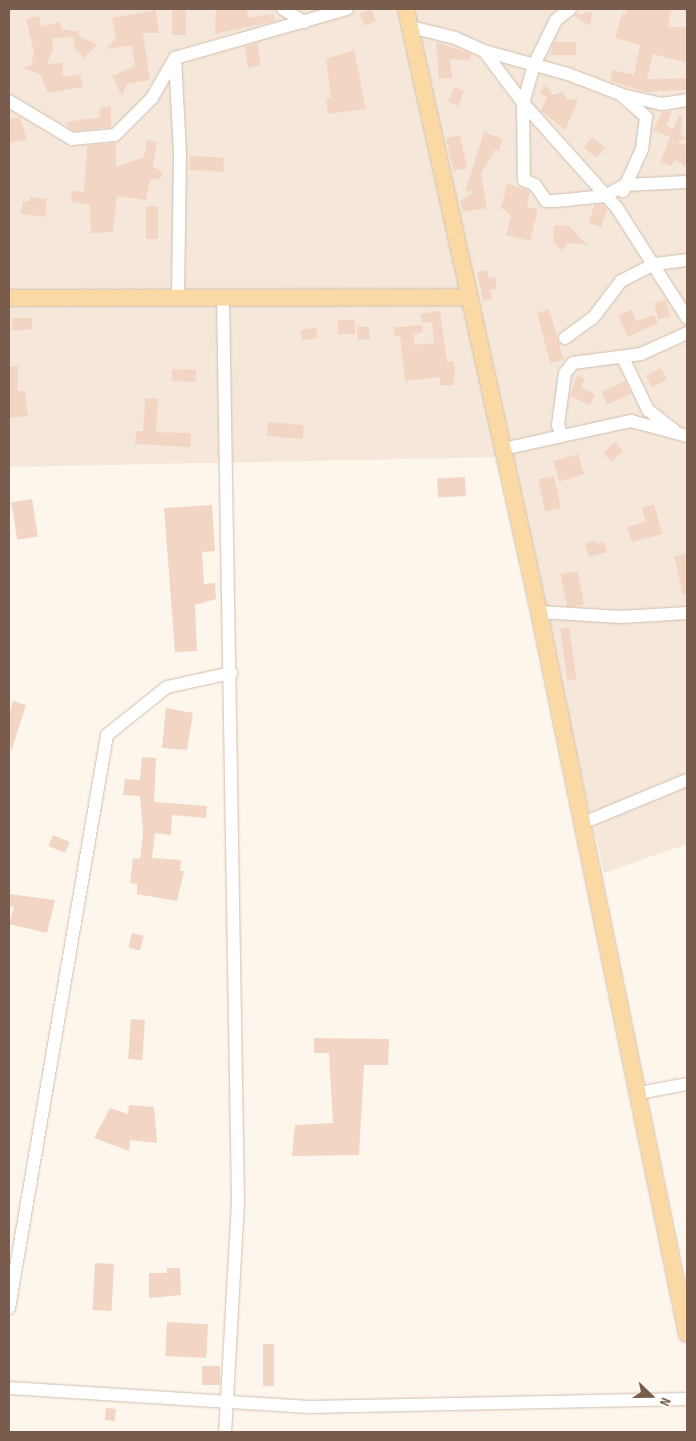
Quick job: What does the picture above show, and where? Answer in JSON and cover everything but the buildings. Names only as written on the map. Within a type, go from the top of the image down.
[{"type":"main road","points":[[406,9],[539,612],[687,1334]]},
{"type":"main road","points":[[9,298],[469,297]]},
{"type":"street","points":[[283,9],[304,22]]},
{"type":"street","points":[[9,101],[72,138],[115,135],[147,104],[175,58],[347,9]]},
{"type":"street","points":[[570,9],[556,20],[534,65],[523,104],[524,180],[535,185],[546,201],[605,196],[625,185],[687,182]]},
{"type":"street","points":[[411,27],[455,38],[484,51],[534,65],[620,94],[662,104],[687,100]]},
{"type":"street","points":[[484,51],[523,104],[617,208],[687,318]]},
{"type":"street","points":[[175,58],[180,153],[178,297]]},
{"type":"street","points":[[617,208],[625,185],[642,149],[646,117],[620,94]]},
{"type":"street","points":[[565,338],[592,318],[621,281],[654,264],[687,260]]},
{"type":"street","points":[[223,297],[231,673],[238,1202],[230,1402],[225,1432]]},
{"type":"street","points":[[562,436],[558,425],[565,373],[573,362],[623,358],[687,333]]},
{"type":"street","points":[[623,358],[648,410],[674,430],[687,436]]},
{"type":"street","points":[[503,450],[631,421],[674,430]]},
{"type":"street","points":[[539,612],[621,617],[687,613]]},
{"type":"street","points":[[9,1308],[107,734],[167,687],[231,673]]},
{"type":"street","points":[[583,823],[687,780]]},
{"type":"street","points":[[639,1093],[687,1084]]},
{"type":"street","points":[[9,1388],[318,1406],[687,1400]]},
{"type":"shaded area","points":[[9,9],[687,9],[687,844],[604,873],[507,457],[9,467]]}]
